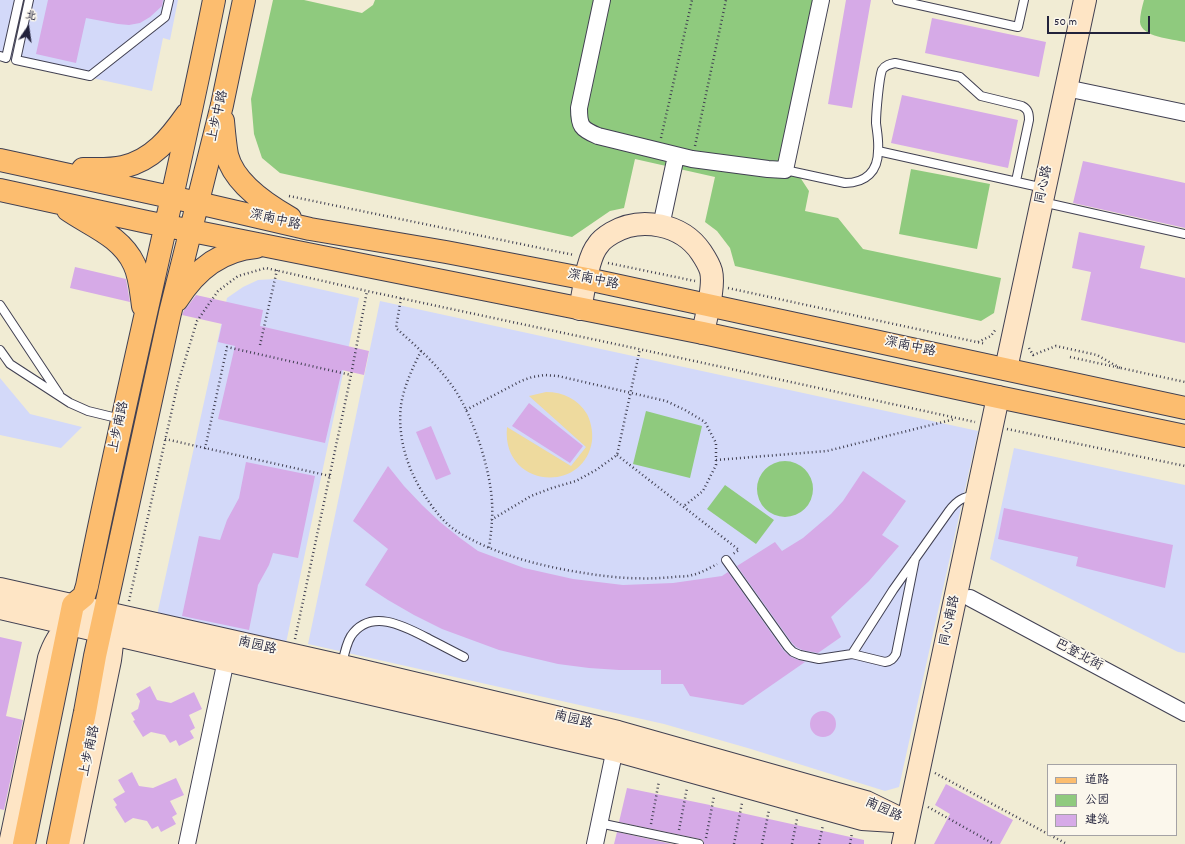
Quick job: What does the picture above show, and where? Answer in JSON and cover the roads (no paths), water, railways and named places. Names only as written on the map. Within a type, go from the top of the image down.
[{"type":"main road","points":[[166,226],[193,105],[214,0]]},
{"type":"main road","name":"上步中路","points":[[190,230],[222,105],[244,0]]},
{"type":"main road","points":[[50,170],[122,168],[138,162],[150,155],[170,138],[193,105]]},
{"type":"main road","points":[[222,105],[227,156],[235,173],[244,185],[271,208],[310,229]]},
{"type":"main road","name":"深南中路","points":[[0,160],[310,229],[446,252],[586,279],[1185,408]]},
{"type":"main road","name":"深南中路","points":[[0,190],[166,226],[703,333],[1185,436]]},
{"type":"main road","points":[[56,201],[73,214],[109,234],[121,244],[134,264],[145,314]]},
{"type":"main road","name":"上步南路","points":[[24,844],[71,615],[84,596],[87,586],[145,314],[166,226]]},
{"type":"main road","name":"上步南路","points":[[58,844],[85,712],[110,624],[170,313],[190,230]]},
{"type":"main road","points":[[170,313],[182,291],[191,280],[199,272],[219,258],[243,248],[275,248]]},
{"type":"street","points":[[602,0],[579,108],[579,119],[582,127],[588,132],[598,136],[676,156],[785,170],[821,0]]},
{"type":"street","name":"同心路","points":[[1006,369],[1085,0]]},
{"type":"street","points":[[1066,88],[1185,113]]},
{"type":"street","points":[[661,226],[676,156]]},
{"type":"street","points":[[580,309],[591,259],[599,243],[618,230],[630,226],[650,224],[661,226],[681,233],[690,239],[699,248],[711,270],[712,278],[709,305],[703,333]]},
{"type":"street","name":"同心南路","points":[[903,844],[998,397]]},
{"type":"street","name":"南园路","points":[[0,589],[71,615],[110,624],[292,655],[342,666],[616,741],[866,802],[908,822]]},
{"type":"street","name":"巴登北街","points":[[970,598],[1185,713]]},
{"type":"street","name":"南园路","points":[[0,608],[71,615]]},
{"type":"street","name":"上步南路","points":[[10,844],[49,658],[57,639],[71,615]]},
{"type":"street","name":"南园路","points":[[110,624],[226,660],[616,741]]},
{"type":"street","name":"上步南路","points":[[72,844],[110,660],[112,647],[110,624]]},
{"type":"street","points":[[187,844],[226,660]]},
{"type":"street","points":[[595,844],[616,741]]},
{"type":"lane","points":[[0,56],[6,58],[18,0]]},
{"type":"lane","points":[[29,0],[16,60],[90,76],[165,17],[169,0]]},
{"type":"lane","points":[[897,0],[1018,27],[1024,0]]},
{"type":"lane","points":[[785,170],[834,181],[853,183],[869,175],[876,165],[878,151],[877,114],[882,71],[885,67],[895,63],[960,77],[981,96],[1026,107],[1029,120],[1016,181]]},
{"type":"lane","points":[[878,151],[1016,181],[1043,195],[1185,234]]},
{"type":"lane","points":[[0,305],[62,398]]},
{"type":"lane","points":[[0,350],[10,364],[75,406],[88,412],[122,420]]},
{"type":"lane","points":[[852,654],[893,590],[954,505],[959,499],[977,494]]},
{"type":"lane","points":[[726,560],[793,652],[820,659],[852,654],[885,662],[890,661],[893,658],[897,648],[915,559]]},
{"type":"lane","points":[[342,666],[347,645],[351,636],[357,629],[366,624],[377,621],[402,625],[464,657]]},
{"type":"lane","points":[[599,823],[699,844]]}]
